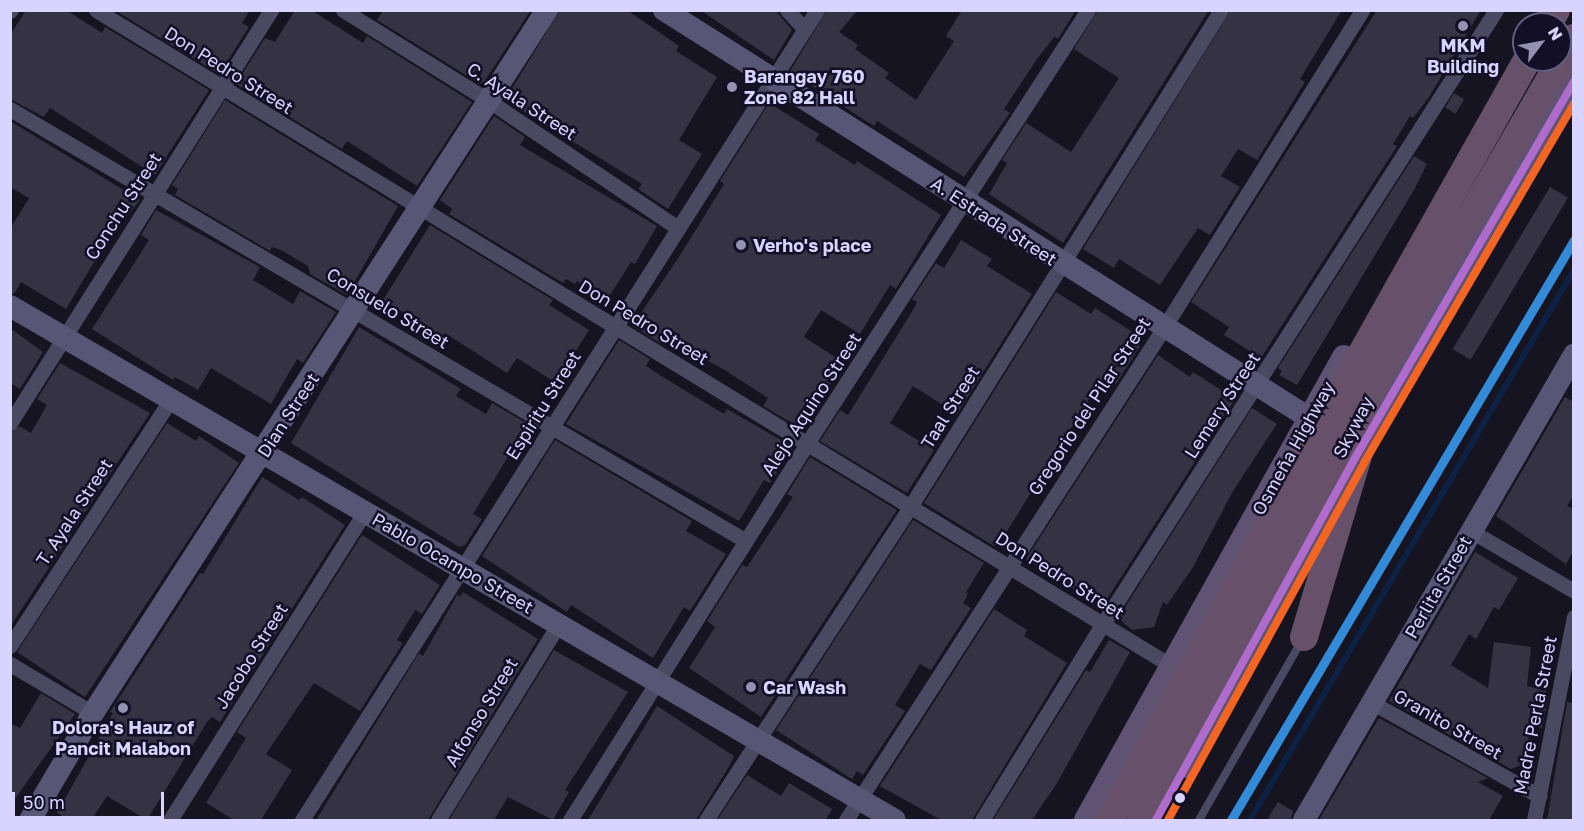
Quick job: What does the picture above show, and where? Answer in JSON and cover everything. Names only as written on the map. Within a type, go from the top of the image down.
[{"type":"highway","name":"Skyway","points":[[1141,820],[1385,364],[1574,38]]},
{"type":"highway","name":"Skyway","points":[[1110,820],[1354,367],[1520,72]]},
{"type":"highway","points":[[1304,637],[1385,364]]},
{"type":"main road","name":"Osmeña Highway","points":[[1086,820],[1173,667],[1317,424],[1513,72]]},
{"type":"main road","points":[[1156,820],[1355,458],[1574,81]]},
{"type":"main road","name":"Osmeña Highway","points":[[1118,820],[1317,424]]},
{"type":"street","name":"Don Pedro Street","points":[[96,10],[417,209],[616,327],[1173,667]]},
{"type":"street","name":"Conchu Street","points":[[10,423],[271,10]]},
{"type":"street","name":"C. Ayala Street","points":[[343,10],[489,101],[678,228]]},
{"type":"street","name":"Dian Street","points":[[30,820],[93,713],[263,455],[417,209],[547,10]]},
{"type":"street","name":"A. Estrada Street","points":[[664,10],[1256,388],[1317,424]]},
{"type":"street","points":[[787,10],[805,29]]},
{"type":"street","name":"Espiritu Street","points":[[302,820],[817,10]]},
{"type":"street","name":"Alejo Aquino Street","points":[[570,820],[806,445],[966,202],[1088,10]]},
{"type":"street","name":"Taal Street","points":[[706,820],[910,507],[1221,10]]},
{"type":"street","name":"Gregorio del Pilar Street","points":[[846,820],[1163,329],[1362,10]]},
{"type":"street","name":"Lemery Street","points":[[982,820],[1102,625],[1256,388],[1496,10]]},
{"type":"street","name":"Consuelo Street","points":[[10,109],[156,192],[746,541]]},
{"type":"street","name":"Pablo Ocampo Street","points":[[10,306],[895,820]]},
{"type":"street","name":"Perlita Street","points":[[1304,820],[1574,355]]},
{"type":"street","name":"T. Ayala Street","points":[[10,646],[171,399]]},
{"type":"street","name":"Jacobo Street","points":[[170,820],[365,512]]},
{"type":"street","points":[[1471,531],[1574,591]]},
{"type":"street","name":"Madre Perla Street","points":[[1534,820],[1574,617]]},
{"type":"street","name":"Alfonso Street","points":[[438,820],[558,625]]},
{"type":"street","points":[[10,664],[93,713]]},
{"type":"street","name":"Granito Street","points":[[1371,702],[1539,796]]},
{"type":"lane","points":[[1199,820],[1304,637]]},
{"type":"building","points":[[26,10],[66,10],[102,33],[105,27],[209,90],[155,175],[50,108],[44,117],[10,99],[10,35]]},
{"type":"building","points":[[250,10],[242,23],[249,27],[219,74],[116,11]]},
{"type":"building","points":[[295,10],[311,10],[363,43],[367,36],[472,102],[417,186],[347,141],[342,149],[236,84],[265,38],[275,42]]},
{"type":"building","points":[[383,10],[531,10],[482,85],[377,20]]},
{"type":"building","points":[[560,10],[627,10],[679,46],[676,51],[717,77],[679,140],[702,154],[668,209],[638,189],[642,184],[505,100]]},
{"type":"building","points":[[700,10],[775,10],[792,30],[774,60]]},
{"type":"building","points":[[827,10],[858,10],[839,32],[858,45],[855,49],[889,73],[885,78],[916,100],[954,41],[946,36],[962,10],[1076,10],[1058,39],[1054,37],[1037,59],[1004,109],[1010,113],[964,177],[877,121],[874,126],[790,71]]},
{"type":"building","points":[[1098,10],[1209,10],[1063,243],[989,194],[1007,163],[1002,160],[1026,123],[1071,152],[1119,78],[1074,49]]},
{"type":"building","points":[[1231,10],[1342,10],[1300,79],[1305,82],[1257,160],[1238,149],[1221,176],[1240,187],[1210,235],[1198,228],[1160,285],[1119,259],[1114,268],[1083,249]]},
{"type":"building","points":[[1377,10],[1481,10],[1429,97],[1413,118],[1410,116],[1393,144],[1397,146],[1261,358],[1224,335],[1229,327],[1191,302]]},
{"type":"building","points":[[1454,93],[1464,99],[1456,114],[1445,108]]},
{"type":"building","points":[[225,100],[398,206],[347,295],[310,274],[308,266],[281,250],[272,247],[270,251],[175,195],[178,189],[172,185]]},
{"type":"building","points":[[769,103],[819,134],[815,140],[855,165],[857,161],[941,215],[896,289],[890,285],[860,334],[821,310],[804,337],[843,362],[804,430],[763,406],[768,398],[723,369],[664,337],[660,343],[632,326],[679,257],[724,184],[720,181]]},
{"type":"building","points":[[494,116],[525,137],[520,145],[657,226],[635,264],[631,262],[607,300],[577,281],[575,284],[566,279],[563,283],[449,214],[452,209],[440,200]]},
{"type":"building","points":[[10,121],[140,200],[103,247],[66,309],[21,282],[14,294],[10,293],[10,229],[29,198],[10,187]]},
{"type":"building","points":[[1414,156],[1427,164],[1414,190],[1297,385],[1279,375],[1282,371],[1278,368]]},
{"type":"building","points":[[1550,187],[1568,198],[1471,360],[1453,349]]},
{"type":"building","points":[[156,210],[260,267],[253,280],[293,304],[300,291],[336,312],[303,363],[297,359],[271,404],[211,368],[198,390],[175,377],[173,380],[92,329],[149,240],[141,235]]},
{"type":"building","points":[[430,225],[553,300],[549,305],[589,330],[556,383],[517,358],[507,373],[445,333],[443,337],[383,300]]},
{"type":"building","points":[[961,240],[992,259],[987,266],[1032,294],[957,414],[913,386],[890,423],[934,450],[907,493],[820,441],[840,410],[848,415],[913,310],[917,302],[912,299],[936,263],[944,268]]},
{"type":"building","points":[[1056,292],[1091,314],[1095,308],[1134,333],[1130,340],[1140,346],[1116,384],[1105,377],[999,544],[994,546],[924,503]]},
{"type":"building","points":[[359,327],[461,389],[456,396],[486,414],[492,403],[528,424],[473,514],[482,519],[465,545],[459,547],[291,443]]},
{"type":"building","points":[[10,328],[43,352],[20,389],[10,383]]},
{"type":"building","points":[[619,340],[650,359],[646,366],[671,382],[724,414],[727,409],[793,447],[770,483],[764,480],[739,521],[566,424]]},
{"type":"building","points":[[1158,355],[1190,377],[1193,372],[1235,399],[1102,607],[1026,559]]},
{"type":"building","points":[[60,363],[150,413],[10,627],[10,433],[19,426],[31,433],[47,405],[37,399]]},
{"type":"building","points":[[1565,397],[1574,402],[1574,495],[1567,506],[1574,509],[1574,550],[1566,564],[1496,516]]},
{"type":"building","points":[[1252,408],[1277,424],[1233,491],[1193,567],[1167,605],[1163,602],[1154,627],[1132,630],[1118,618]]},
{"type":"building","points":[[167,423],[196,441],[199,436],[239,463],[85,697],[17,652]]},
{"type":"building","points":[[555,440],[692,521],[686,531],[726,554],[690,611],[684,607],[653,658],[571,605],[567,612],[482,556]]},
{"type":"building","points":[[810,457],[897,510],[761,717],[689,668],[715,627],[707,621],[742,565],[747,567],[793,497],[787,494]]},
{"type":"building","points":[[262,477],[299,500],[302,497],[345,525],[220,722],[212,717],[207,722],[147,820],[107,796],[91,820],[70,820],[57,813],[113,713],[110,712],[200,573],[203,574]]},
{"type":"building","points":[[913,520],[984,563],[966,592],[968,594],[963,603],[971,608],[931,670],[920,664],[895,705],[905,711],[863,775],[857,771],[852,779],[776,730]]},
{"type":"building","points":[[362,535],[440,585],[422,614],[415,610],[397,640],[403,643],[360,711],[314,683],[266,754],[292,770],[261,820],[234,820],[206,803],[246,738],[237,732]]},
{"type":"building","points":[[1475,552],[1518,578],[1499,610],[1494,607],[1476,639],[1469,634],[1451,665],[1488,688],[1494,642],[1531,647],[1527,686],[1546,690],[1545,697],[1548,697],[1542,728],[1531,725],[1524,764],[1511,769],[1389,701]]},
{"type":"building","points":[[463,592],[538,639],[428,820],[316,820],[419,653],[423,656],[457,595],[460,597]]},
{"type":"building","points":[[994,609],[1027,630],[1024,636],[1067,663],[972,820],[941,820],[880,786]]},
{"type":"building","points":[[1109,640],[1130,652],[1057,783],[1032,820],[993,820],[1086,670],[1090,672]]},
{"type":"building","points":[[554,650],[628,692],[565,790],[569,792],[553,820],[508,797],[494,820],[449,820]]},
{"type":"building","points":[[41,693],[75,714],[10,806],[10,723],[20,728]]},
{"type":"building","points":[[1567,702],[1574,703],[1574,820],[1547,820]]},
{"type":"building","points":[[657,706],[734,756],[730,765],[696,820],[588,820]]},
{"type":"building","points":[[1379,718],[1488,778],[1478,782],[1503,796],[1489,820],[1319,820]]},
{"type":"building","points":[[747,775],[781,796],[789,783],[832,809],[826,820],[717,820]]},
{"type":"building","points":[[1278,802],[1293,811],[1291,820],[1267,820]]},
{"type":"waterway","points":[[1250,820],[1574,270]]},
{"type":"transit line","points":[[1156,820],[1355,458],[1574,82]]},
{"type":"transit line","points":[[1168,820],[1364,463],[1574,103]]},
{"type":"transit line","points":[[1231,820],[1574,240]]},
{"type":"place","name":"MKM Building","points":[[1463,26]]},
{"type":"place","name":"Barangay 760 Zone 82 Hall","points":[[732,87]]},
{"type":"place","name":"Verho's place","points":[[741,245]]},
{"type":"place","name":"Car Wash","points":[[751,687]]},
{"type":"place","name":"Dolora's Hauz of Pancit Malabon","points":[[123,708]]}]
